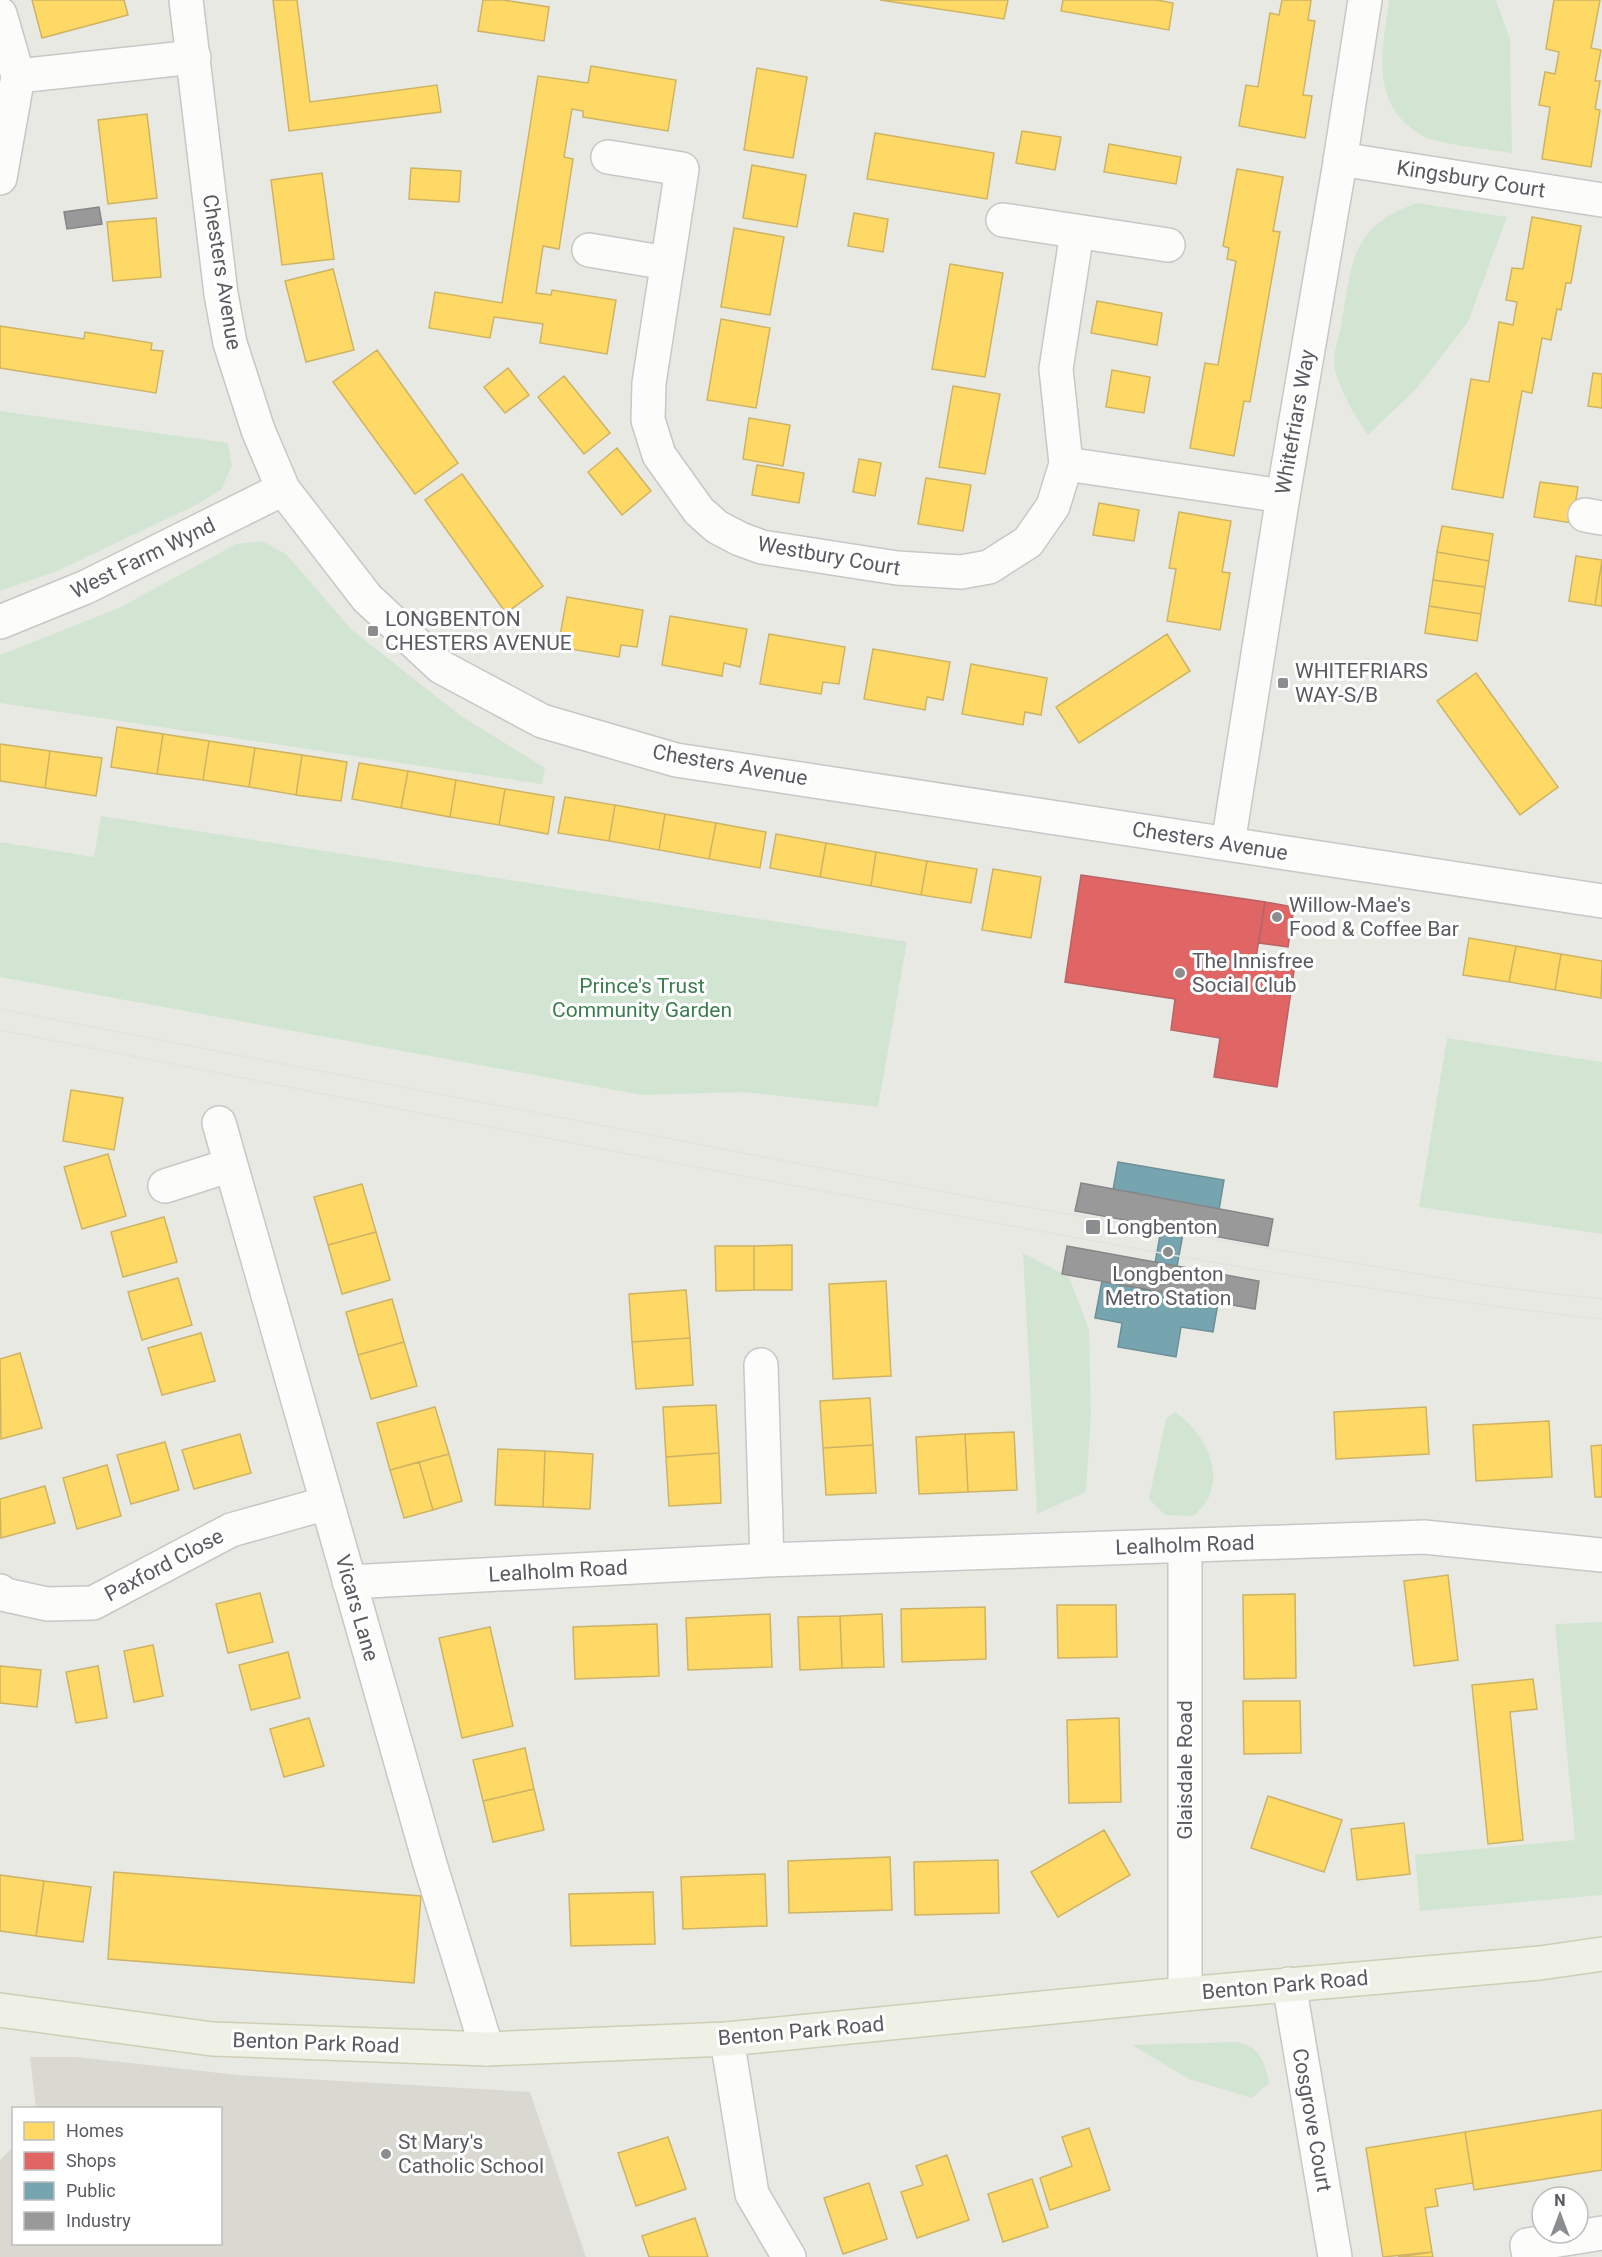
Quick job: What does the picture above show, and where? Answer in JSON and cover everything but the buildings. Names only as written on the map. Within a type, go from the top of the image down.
[{"type":"main road","name":"Benton Park Road","points":[[0,2010],[212,2038],[487,2049],[727,2039],[1288,1984],[1540,1962],[1602,1954]]},
{"type":"street","name":"Chesters Avenue","points":[[186,0],[221,294],[230,343],[258,430],[283,489],[367,598],[441,667],[542,721],[676,760],[1602,901]]},
{"type":"street","name":"Whitefriars Way","points":[[1228,844],[1282,496],[1365,0]]},
{"type":"street","points":[[0,14],[18,76],[0,178]]},
{"type":"street","points":[[18,76],[194,57]]},
{"type":"street","name":"Westbury Court","points":[[608,158],[682,169],[649,383],[648,420],[653,439],[669,471],[699,511],[717,527],[740,539],[762,546],[924,571],[961,572],[989,567],[1019,549],[1042,525],[1061,487],[1066,464],[1056,369],[1077,232]]},
{"type":"street","name":"Kingsbury Court","points":[[1340,159],[1602,200]]},
{"type":"street","points":[[1003,220],[1168,245]]},
{"type":"street","points":[[589,250],[667,263]]},
{"type":"street","points":[[1066,464],[1282,496]]},
{"type":"street","name":"West Farm Wynd","points":[[0,621],[86,587],[283,489]]},
{"type":"street","name":"Vicars Lane","points":[[219,1123],[430,1864],[487,2049]]},
{"type":"street","points":[[165,1186],[231,1165]]},
{"type":"street","points":[[761,1365],[767,1560]]},
{"type":"street","name":"Paxford Close","points":[[0,1591],[6,1595],[47,1604],[93,1603],[231,1530],[327,1503]]},
{"type":"street","name":"Lealholm Road","points":[[349,1582],[767,1560],[1424,1537],[1602,1555]]},
{"type":"street","name":"Glaisdale Road","points":[[1185,1545],[1185,1994]]},
{"type":"street","name":"Cosgrove Court","points":[[1288,1984],[1335,2257]]},
{"type":"street","points":[[727,2039],[752,2194],[789,2257]]},
{"type":"street","points":[[1528,2257],[1527,2245],[1602,2233]]},
{"type":"shaded area","name":"St Mary's Catholic School","points":[[30,2057],[76,2057],[238,2075],[530,2092],[586,2257],[0,2257],[0,2160],[12,2148],[12,2245],[222,2245],[222,2107],[36,2107]]},
{"type":"green space","points":[[1389,0],[1496,0],[1510,39],[1512,153],[1432,140],[1407,125],[1394,110],[1387,94],[1382,58]]},
{"type":"green space","points":[[1417,203],[1507,217],[1468,322],[1416,389],[1368,435],[1345,396],[1334,365],[1348,283],[1358,249],[1366,236],[1378,223]]},
{"type":"green space","points":[[0,411],[228,443],[232,465],[221,490],[194,506],[57,571],[0,591]]},
{"type":"green space","points":[[262,541],[286,554],[352,630],[461,716],[545,768],[542,784],[0,703],[0,655],[119,608],[236,544]]},
{"type":"green space","name":"Prince's Trust Community Garden","points":[[101,816],[907,942],[878,1107],[744,1092],[642,1095],[0,977],[0,842],[94,857]]},
{"type":"green space","points":[[1447,1038],[1602,1062],[1602,1234],[1419,1207]]},
{"type":"green space","points":[[1023,1253],[1069,1277],[1089,1329],[1091,1414],[1086,1492],[1037,1514]]},
{"type":"green space","points":[[1175,1412],[1193,1428],[1207,1449],[1211,1461],[1213,1485],[1209,1497],[1194,1516],[1165,1515],[1149,1499],[1166,1419]]},
{"type":"green space","points":[[1602,1622],[1602,1895],[1420,1911],[1415,1855],[1575,1840],[1555,1624]]},
{"type":"green space","points":[[1236,2042],[1256,2051],[1266,2068],[1269,2083],[1252,2098],[1189,2079],[1132,2045]]},
{"type":"tram line","points":[[0,1009],[992,1201],[1489,1286],[1602,1299]]},
{"type":"tram line","points":[[0,1030],[747,1177],[1147,1251],[1374,1289],[1602,1319]]},
{"type":"place","name":"LONGBENTON CHESTERS AVENUE","points":[[373,631]]},
{"type":"place","name":"WHITEFRIARS WAY-S/B","points":[[1283,683]]},
{"type":"place","name":"Willow-Mae's Food & Coffee Bar","points":[[1277,917]]},
{"type":"place","name":"The Innisfree Social Club","points":[[1180,973]]},
{"type":"place","name":"Longbenton","points":[[1093,1227]]},
{"type":"place","name":"Longbenton Metro Station","points":[[1168,1252]]},
{"type":"place","name":"St Mary's Catholic School","points":[[386,2154]]}]
